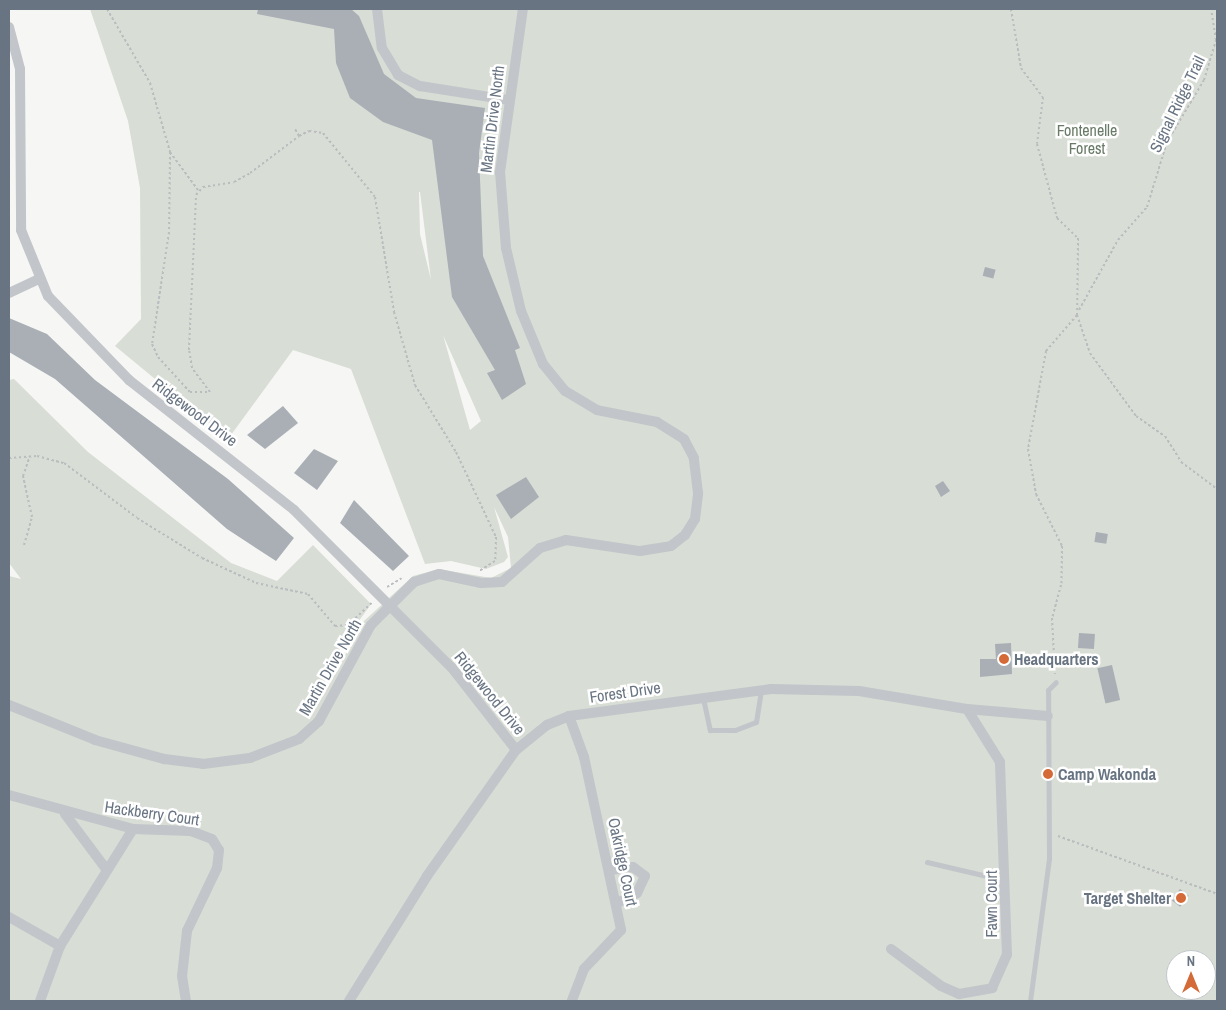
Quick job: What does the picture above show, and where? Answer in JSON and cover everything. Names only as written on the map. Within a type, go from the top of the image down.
[{"type":"street","points":[[377,9],[384,54],[398,75],[420,86],[508,100]]},
{"type":"street","name":"Martin Drive North","points":[[9,705],[94,740],[164,759],[203,764],[250,758],[299,738],[319,721],[356,648],[390,604],[426,577],[502,582],[540,548],[559,541],[579,540],[629,551],[661,549],[686,535],[695,519],[696,467],[684,439],[657,422],[580,403],[554,380],[532,342],[510,273],[502,221],[500,172],[508,100],[523,9]]},
{"type":"street","name":"Ridgewood Drive","points":[[9,27],[20,69],[13,184],[21,230],[39,279],[61,312],[105,358],[294,510],[452,668],[516,750]]},
{"type":"street","points":[[9,293],[39,279]]},
{"type":"street","name":"Forest Drive","points":[[349,1001],[427,876],[516,750],[547,725],[569,716],[761,690],[859,691],[967,709],[1048,716]]},
{"type":"street","name":"Fawn Court","points":[[890,949],[941,986],[959,994],[992,988],[1007,955],[1006,880],[1000,762],[967,709]]},
{"type":"street","name":"Oakridge Court","points":[[569,716],[610,870],[621,930],[584,969],[572,1001]]},
{"type":"street","name":"Hackberry Court","points":[[9,795],[65,814],[134,829],[191,831],[212,838],[219,850],[218,868],[187,930],[182,976],[186,1001]]},
{"type":"street","points":[[65,814],[106,869]]},
{"type":"street","points":[[40,1001],[60,946],[106,869],[134,829]]},
{"type":"street","points":[[610,870],[633,867],[645,876],[637,893],[617,903]]},
{"type":"street","points":[[9,917],[60,946]]},
{"type":"lane","points":[[1030,1001],[1049,859],[1047,823],[1048,690],[1056,682]]},
{"type":"lane","points":[[703,698],[710,730],[735,730],[756,722],[761,690]]},
{"type":"lane","points":[[927,862],[1006,880]]},
{"type":"path","points":[[107,9],[150,84],[170,152],[169,232],[152,344],[183,388],[203,396],[210,389],[192,368],[188,350],[198,190],[170,152]]},
{"type":"path","points":[[1011,9],[1021,68],[1043,97],[1037,144],[1057,218],[1078,238],[1077,315],[1090,353],[1136,416],[1164,436],[1181,462],[1217,489]]},
{"type":"path","name":"Signal Ridge Trail","points":[[1056,682],[1052,618],[1061,585],[1062,546],[1036,494],[1028,449],[1046,351],[1077,315],[1081,300],[1118,240],[1146,207],[1167,142],[1204,80],[1216,40],[1211,9]]},
{"type":"path","points":[[295,129],[299,136]]},
{"type":"path","points":[[198,190],[242,178],[299,136],[309,131],[323,132],[375,197],[394,312],[415,385],[456,452],[496,537],[498,553],[485,570]]},
{"type":"path","points":[[9,458],[30,456],[64,463],[137,518],[202,558],[256,583],[308,594],[334,626],[348,625],[380,594]]},
{"type":"path","points":[[24,544],[32,517],[23,476],[30,456]]},
{"type":"path","points":[[1047,823],[1060,837],[1217,894]]},
{"type":"green space","name":"Fontenelle Forest","points":[[90,9],[1217,9],[1217,1001],[9,1001],[9,576],[21,579],[9,563],[9,380],[14,379],[88,452],[231,563],[277,581],[313,545],[371,604],[343,643],[324,684],[329,684],[364,621],[413,576],[439,569],[491,578],[511,568],[508,537],[494,507],[508,557],[504,562],[486,569],[451,561],[425,564],[351,369],[293,350],[228,439],[115,346],[141,319],[140,188],[128,121]],"holes":[[[420,192],[431,280],[420,234]],[[443,335],[481,421],[470,430]]]},
{"type":"building","points":[[258,9],[351,9],[359,16],[384,74],[416,98],[485,108],[479,153],[483,256],[520,348],[515,350],[526,384],[502,400],[487,373],[495,370],[452,297],[432,140],[383,122],[350,98],[336,63],[334,29],[257,14]]},
{"type":"building","points":[[985,267],[996,270],[993,279],[983,276]]},
{"type":"building","points":[[9,318],[47,334],[95,380],[228,479],[294,538],[276,561],[227,529],[55,379],[9,352]]},
{"type":"building","points":[[283,406],[298,423],[265,449],[247,435]]},
{"type":"building","points":[[314,449],[338,461],[317,490],[294,473]]},
{"type":"building","points":[[526,477],[539,497],[511,519],[496,495]]},
{"type":"building","points":[[943,481],[950,491],[941,497],[935,486]]},
{"type":"building","points":[[354,500],[409,556],[393,571],[340,523]]},
{"type":"building","points":[[1096,532],[1108,534],[1106,544],[1094,542]]},
{"type":"building","points":[[1079,633],[1095,634],[1094,649],[1078,648]]},
{"type":"building","name":"Headquarters","points":[[1011,643],[1012,674],[980,677],[980,659],[996,659],[995,644]]},
{"type":"building","points":[[1112,665],[1120,700],[1105,703],[1097,668]]},
{"type":"building","name":"Target Shelter","points":[[1180,889],[1189,896],[1180,907],[1171,900]]},
{"type":"place","name":"Headquarters","points":[[1004,659]]},
{"type":"place","name":"Camp Wakonda","points":[[1048,774]]},
{"type":"place","name":"Target Shelter","points":[[1181,898]]}]
